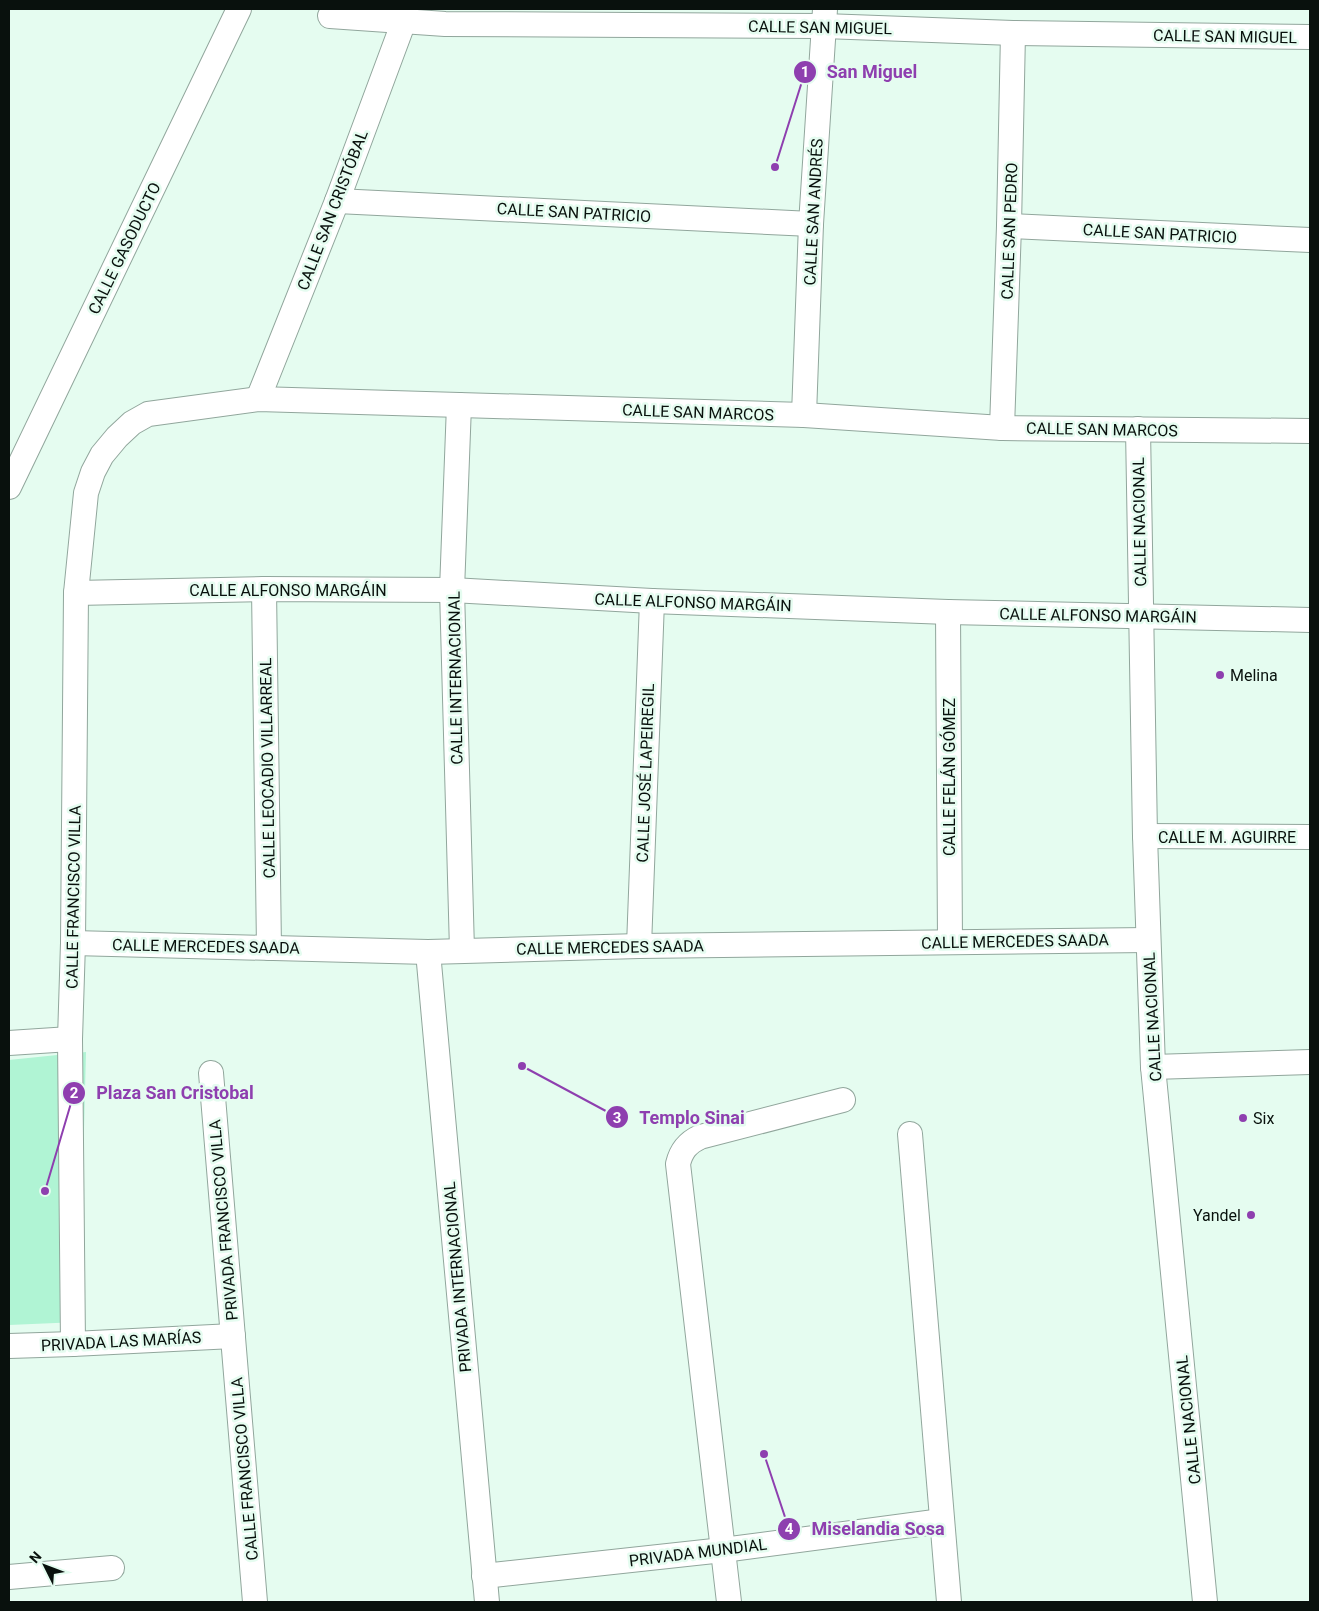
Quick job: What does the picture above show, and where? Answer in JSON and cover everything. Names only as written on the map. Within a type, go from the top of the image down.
[{"type":"street","name":"CALLE GASODUCTO","points":[[9,487],[239,9]]},
{"type":"street","name":"CALLE SAN MIGUEL","points":[[330,16],[404,21],[446,16],[825,17],[1013,33],[1310,37]]},
{"type":"street","name":"CALLE SAN ANDRÉS","points":[[804,415],[811,224],[825,17]]},
{"type":"street","name":"CALLE SAN CRISTÓBAL","points":[[258,399],[337,201],[404,21]]},
{"type":"street","name":"CALLE SAN PEDRO","points":[[1002,428],[1013,33]]},
{"type":"street","name":"CALLE SAN PATRICIO","points":[[337,201],[811,224]]},
{"type":"street","name":"CALLE SAN PATRICIO","points":[[1009,226],[1310,240]]},
{"type":"street","name":"CALLE SAN MARCOS","points":[[102,454],[132,423],[148,414],[258,399],[804,415],[1002,428],[1310,431]]},
{"type":"street","name":"CALLE INTERNACIONAL","points":[[459,406],[452,590],[462,950]]},
{"type":"street","name":"CALLE NACIONAL","points":[[1138,429],[1145,836],[1153,1068],[1205,1602]]},
{"type":"street","name":"CALLE FRANCISCO VILLA","points":[[73,1344],[70,1039],[73,943],[76,593],[86,493],[102,454]]},
{"type":"street","name":"CALLE ALFONSO MARGÁIN","points":[[76,593],[264,589],[452,590],[652,601],[948,612],[1310,620]]},
{"type":"street","name":"CALLE LEOCADIO VILLARREAL","points":[[264,589],[269,948]]},
{"type":"street","name":"CALLE JOSÉ LAPEIREGIL","points":[[639,946],[652,601]]},
{"type":"street","name":"CALLE FELÁN GÓMEZ","points":[[948,612],[950,942]]},
{"type":"street","name":"CALLE M. AGUIRRE","points":[[1145,836],[1310,837]]},
{"type":"street","name":"CALLE MERCEDES SAADA","points":[[73,943],[428,952],[639,946],[1148,940]]},
{"type":"street","name":"PRIVADA INTERNACIONAL","points":[[428,952],[487,1602]]},
{"type":"street","points":[[9,1043],[70,1039]]},
{"type":"street","points":[[1153,1068],[1310,1062]]},
{"type":"street","name":"PRIVADA FRANCISCO VILLA","points":[[210,1074],[233,1336]]},
{"type":"street","points":[[729,1602],[678,1164],[681,1154],[692,1140],[843,1100]]},
{"type":"street","points":[[910,1134],[950,1602]]},
{"type":"street","name":"CALLE FRANCISCO VILLA","points":[[233,1336],[255,1602]]},
{"type":"street","name":"PRIVADA LAS MARÍAS","points":[[9,1346],[233,1336]]},
{"type":"street","name":"PRIVADA MUNDIAL","points":[[484,1576],[723,1550],[942,1521]]},
{"type":"street","points":[[9,1577],[112,1568]]},
{"type":"green space","points":[[86,1052],[79,1322],[9,1325],[9,1060]]},
{"type":"place","name":"San Miguel","points":[[775,167]]},
{"type":"place","name":"Melina","points":[[1220,675]]},
{"type":"place","name":"Templo Sinai","points":[[522,1066]]},
{"type":"place","name":"Six","points":[[1243,1118]]},
{"type":"place","name":"Plaza San Cristobal","points":[[45,1191]]},
{"type":"place","name":"Yandel","points":[[1251,1215]]},
{"type":"place","name":"Miselandia Sosa","points":[[764,1454]]}]
